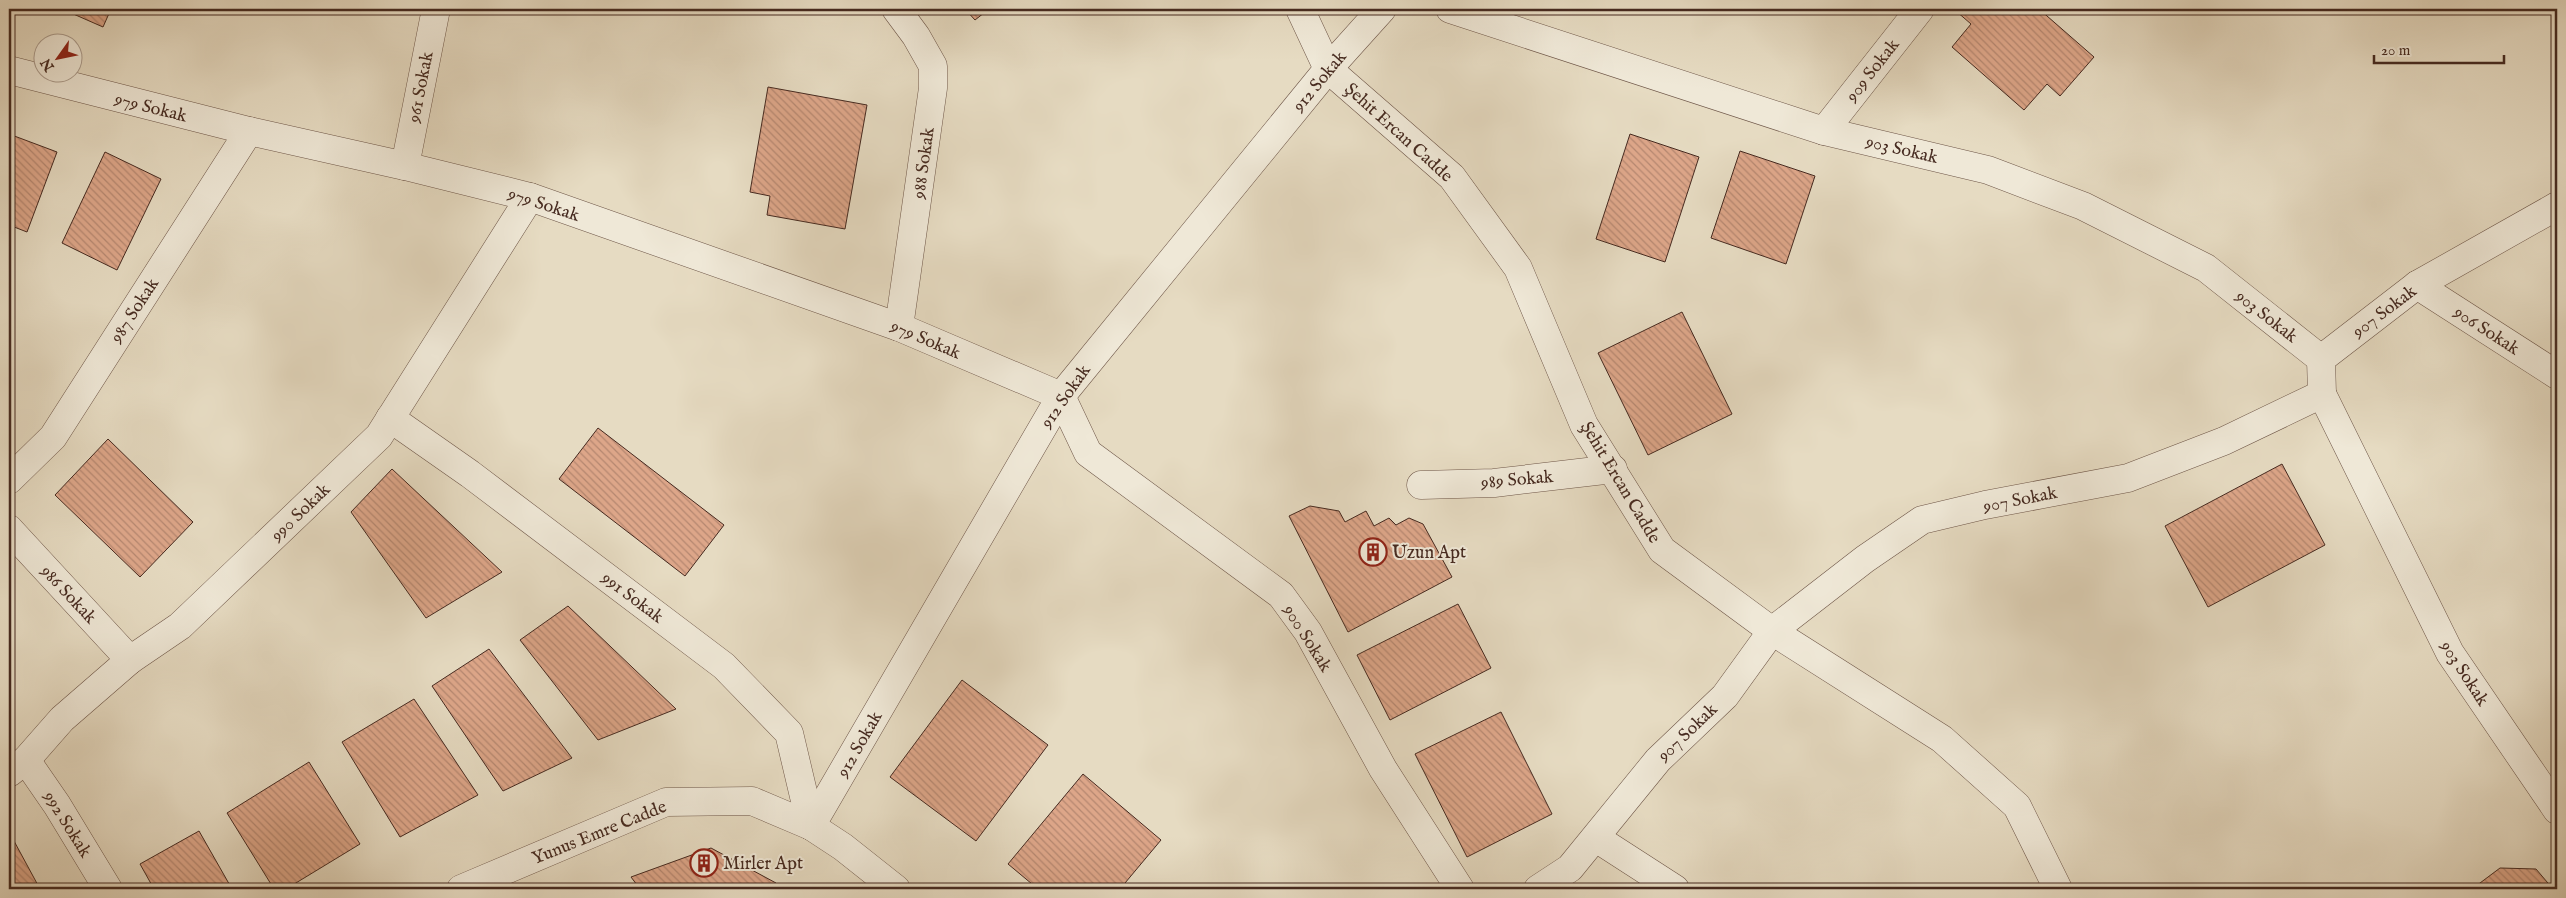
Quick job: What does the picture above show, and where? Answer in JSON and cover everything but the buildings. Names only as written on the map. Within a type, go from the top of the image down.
[{"type":"street","name":"961 Sokak","points":[[405,166],[436,9]]},
{"type":"street","name":"988 Sokak","points":[[896,9],[916,36],[933,66],[933,88],[899,327]]},
{"type":"street","name":"Şehit Ercan Cadde","points":[[1300,9],[1328,69],[1452,177],[1518,268],[1584,425],[1662,550],[1772,631],[1942,739],[2017,806],[2058,889]]},
{"type":"street","name":"912 Sokak","points":[[811,826],[1060,396],[1328,69],[1382,9]]},
{"type":"street","name":"903 Sokak","points":[[1450,9],[1824,131],[1988,170],[2083,206],[2206,268],[2321,359]]},
{"type":"street","name":"909 Sokak","points":[[1824,131],[1920,9]]},
{"type":"street","name":"979 Sokak","points":[[9,70],[249,131],[405,166],[530,198],[899,327],[1060,396]]},
{"type":"street","name":"987 Sokak","points":[[9,480],[53,437],[249,131]]},
{"type":"street","name":"990 Sokak","points":[[17,766],[62,719],[130,660],[180,626],[378,436],[530,198]]},
{"type":"street","name":"907 Sokak","points":[[2321,359],[2417,285],[2557,206]]},
{"type":"street","name":"906 Sokak","points":[[2417,285],[2557,375]]},
{"type":"street","points":[[2321,359],[2322,394]]},
{"type":"street","name":"903 Sokak","points":[[2322,394],[2450,653],[2557,810]]},
{"type":"street","name":"907 Sokak","points":[[1538,889],[1570,868],[1658,760],[1725,696],[1772,631],[1865,559],[1922,520],[1985,505],[2128,478],[2224,441],[2322,394]]},
{"type":"street","name":"900 Sokak","points":[[1060,396],[1088,453],[1281,595],[1308,632],[1383,769],[1460,889]]},
{"type":"street","name":"991 Sokak","points":[[390,418],[470,474],[724,666],[788,733],[811,826]]},
{"type":"street","name":"989 Sokak","points":[[1422,485],[1494,483],[1613,469]]},
{"type":"street","name":"986 Sokak","points":[[9,529],[130,660]]},
{"type":"street","name":"992 Sokak","points":[[17,766],[57,805],[108,889]]},
{"type":"street","name":"Yunus Emre Cadde","points":[[461,889],[666,802],[752,801],[811,826],[843,847],[896,889]]},
{"type":"street","points":[[1596,838],[1675,889]]},
{"type":"place","name":"Uzun Apt","points":[[1373,552]]},
{"type":"place","name":"Mirler Apt","points":[[704,863]]}]
